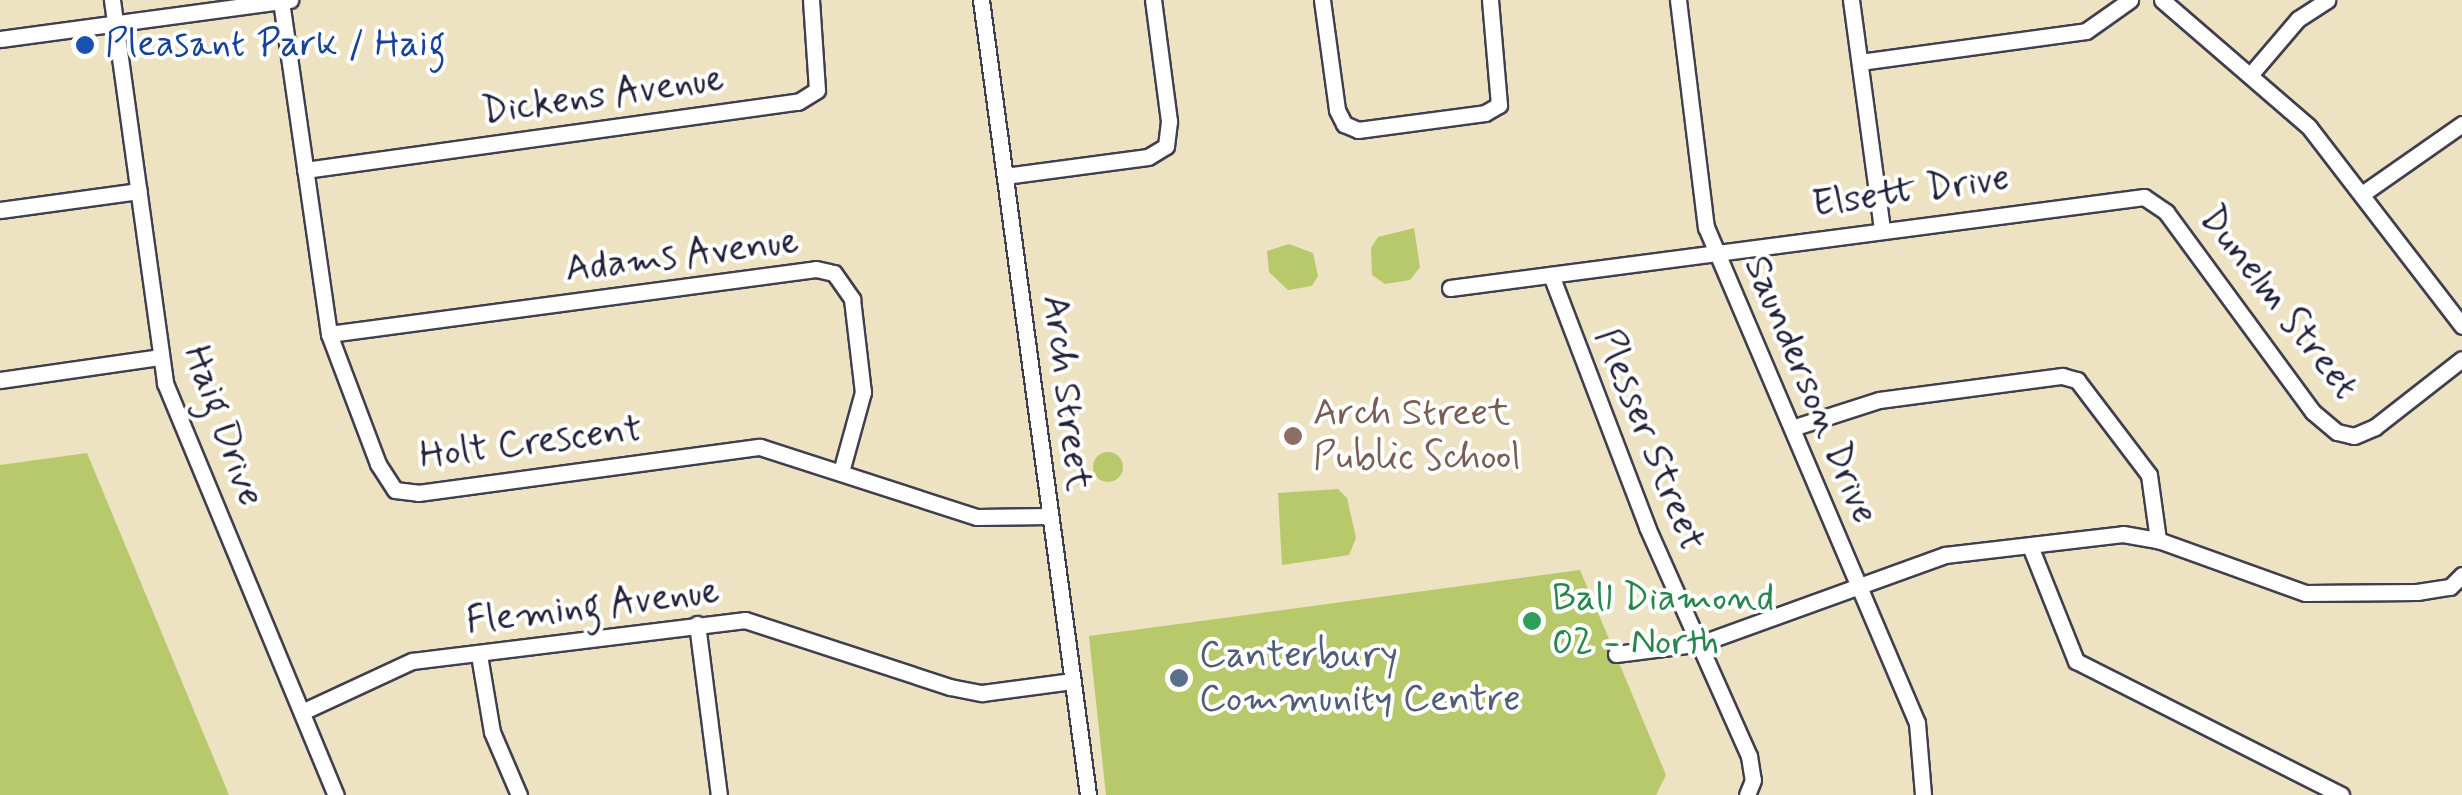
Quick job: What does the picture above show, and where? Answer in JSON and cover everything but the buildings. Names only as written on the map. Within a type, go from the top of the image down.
[{"type":"street","name":"Haig Drive","points":[[112,0],[167,390],[336,795]]},
{"type":"street","points":[[0,39],[290,0]]},
{"type":"street","name":"Dickens Avenue","points":[[306,170],[798,102],[816,90],[811,0]]},
{"type":"street","name":"Arch Street","points":[[981,0],[1088,795]]},
{"type":"street","points":[[1005,176],[1148,157],[1166,146],[1169,121],[1153,0]]},
{"type":"street","points":[[1322,0],[1337,110],[1344,124],[1358,130],[1486,113],[1499,105],[1490,0]]},
{"type":"street","name":"Saunderson Drive","points":[[1678,0],[1715,252],[1917,722],[1923,795]]},
{"type":"street","points":[[1851,0],[1882,228]]},
{"type":"street","points":[[1860,62],[2086,30],[2130,0]]},
{"type":"street","points":[[2162,0],[2309,127],[2462,326]]},
{"type":"street","points":[[2251,74],[2298,19],[2327,0]]},
{"type":"street","name":"Holt Crescent","points":[[281,1],[330,334],[378,464],[395,490],[418,493],[760,447],[978,517],[1049,516]]},
{"type":"street","points":[[2362,194],[2462,124]]},
{"type":"street","points":[[0,210],[139,191]]},
{"type":"street","name":"Elsett Drive","points":[[1450,288],[1882,228],[2144,197]]},
{"type":"street","name":"Dunelm Street","points":[[2144,197],[2166,212],[2313,412],[2338,432],[2354,436],[2375,427],[2462,359]]},
{"type":"street","name":"Adams Avenue","points":[[330,334],[816,269],[834,273],[852,299],[862,392],[841,472]]},
{"type":"street","name":"Plesser Street","points":[[1551,275],[1647,527],[1702,643],[1749,756],[1747,795]]},
{"type":"street","points":[[0,380],[160,357]]},
{"type":"street","points":[[1792,428],[1879,400],[2062,376],[2077,380],[2149,475],[2158,540]]},
{"type":"street","points":[[1616,654],[1702,643],[1945,555],[2123,534],[2158,540],[2305,592],[2456,581],[2462,603]]},
{"type":"street","points":[[2030,546],[2061,628],[2085,668],[2341,795]]},
{"type":"street","name":"Fleming Avenue","points":[[302,712],[412,661],[745,620],[982,693],[1072,681]]},
{"type":"street","points":[[697,624],[719,795]]},
{"type":"street","points":[[479,655],[492,732],[519,795]]},
{"type":"green space","points":[[1414,228],[1420,267],[1410,280],[1385,284],[1372,275],[1371,248],[1378,237]]},
{"type":"green space","points":[[1289,244],[1313,253],[1318,276],[1312,286],[1288,290],[1269,272],[1267,251]]},
{"type":"green space","points":[[1108,452],[1119,456],[1123,467],[1119,478],[1108,482],[1097,478],[1093,467],[1097,456]]},
{"type":"green space","points":[[87,453],[229,795],[0,795],[0,465]]},
{"type":"green space","points":[[1338,489],[1347,498],[1356,538],[1349,555],[1282,565],[1278,493]]},
{"type":"green space","points":[[1580,570],[1666,775],[1656,795],[1106,795],[1089,636]]},
{"type":"place","name":"Pleasant Park / Haig","points":[[85,45]]},
{"type":"place","name":"Arch Street Public School","points":[[1293,436]]},
{"type":"place","name":"Ball Diamond 02 - North","points":[[1532,621]]},
{"type":"place","name":"Canterbury Community Centre","points":[[1179,678]]}]
